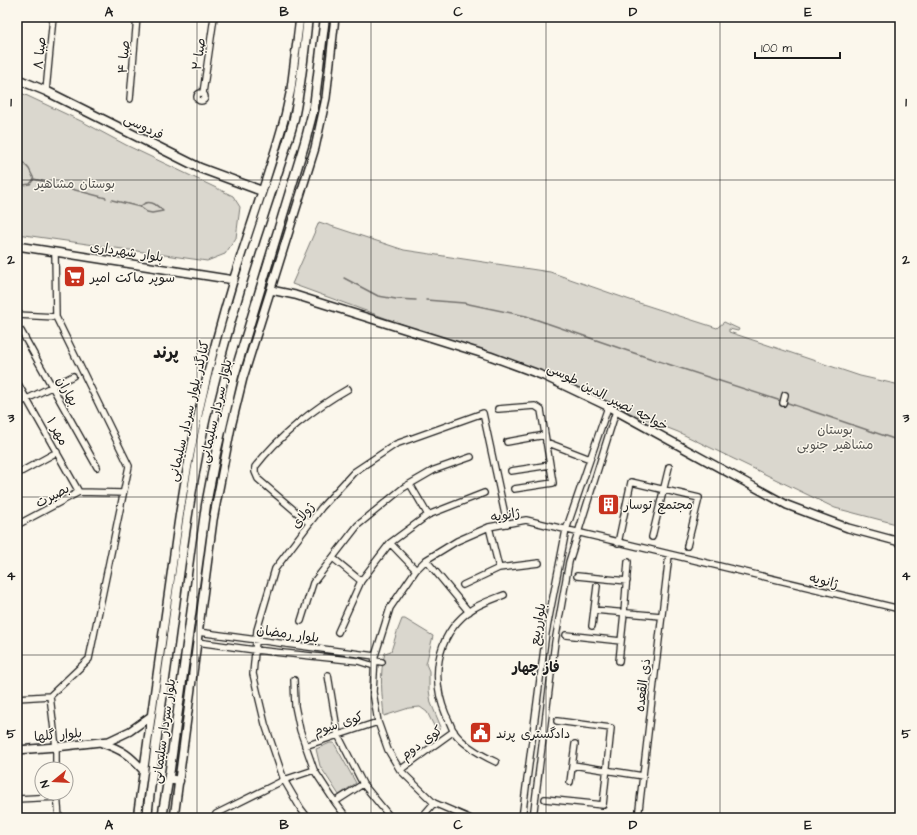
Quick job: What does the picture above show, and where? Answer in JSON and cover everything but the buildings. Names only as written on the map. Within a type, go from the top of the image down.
[{"type":"main road","name":"بلوار سردار سلیمانی","points":[[146,818],[192,487],[201,440],[210,399],[232,319],[293,122],[301,82],[308,17]]},
{"type":"main road","name":"بلوار سردار سلیمانی","points":[[162,818],[169,779],[206,505],[228,398],[305,142],[314,107],[325,17]]},
{"type":"main road","name":"فردوسی","points":[[17,79],[200,168],[262,190]]},
{"type":"main road","points":[[169,779],[179,781]]},
{"type":"street","name":"صبا ۸","points":[[46,92],[54,17]]},
{"type":"street","name":"صبا ۴","points":[[130,99],[137,17]]},
{"type":"street","name":"صبا ۲","points":[[203,93],[214,17]]},
{"type":"street","name":"کنارگذر بلوار سردار سلیمانی","points":[[137,818],[184,480],[217,337],[285,116],[291,89],[300,17]]},
{"type":"street","points":[[174,818],[213,520],[231,427],[243,378],[315,148],[328,80],[335,17]]},
{"type":"street","points":[[250,228],[253,250]]},
{"type":"street","name":"بلوار شهرداری","points":[[17,246],[234,280]]},
{"type":"street","points":[[17,698],[50,696],[89,659],[129,466],[56,317],[55,252]]},
{"type":"street","name":"خواجه نصیر الدین طوسی","points":[[271,290],[295,295],[490,356],[544,376],[616,411],[787,505],[848,528],[900,542]]},
{"type":"street","points":[[17,315],[56,317]]},
{"type":"street","name":"بهاران","points":[[17,333],[21,331],[97,467]]},
{"type":"street","points":[[17,404],[73,376]]},
{"type":"street","points":[[231,427],[228,398],[243,378]]},
{"type":"street","name":"مهر ۱","points":[[17,382],[80,492]]},
{"type":"street","points":[[309,524],[258,479],[255,472],[256,467],[284,436],[306,417],[328,400],[348,389]]},
{"type":"street","points":[[783,403],[785,395]]},
{"type":"street","points":[[498,409],[535,406],[541,410],[553,483],[514,489]]},
{"type":"street","name":"بلوارربیع","points":[[522,818],[545,641],[566,530],[608,407]]},
{"type":"street","name":"بلوارربیع","points":[[533,818],[555,642],[569,562],[616,411]]},
{"type":"street","name":"ژولای","points":[[308,818],[284,780],[265,724],[253,674],[257,630],[275,569],[321,508],[354,472],[396,444],[483,413],[507,524]]},
{"type":"street","points":[[507,442],[545,434]]},
{"type":"street","points":[[546,442],[590,459]]},
{"type":"street","points":[[17,474],[57,452]]},
{"type":"street","points":[[301,621],[313,583],[358,525],[403,488],[434,470],[471,457]]},
{"type":"street","points":[[511,471],[550,465]]},
{"type":"street","points":[[652,537],[669,467]]},
{"type":"street","points":[[618,543],[631,482],[699,498],[687,546]]},
{"type":"street","points":[[410,484],[428,515]]},
{"type":"street","name":"بصیرت","points":[[17,525],[80,492],[123,493]]},
{"type":"street","points":[[338,632],[361,581],[390,543],[428,515],[484,493]]},
{"type":"street","name":"ژانویه","points":[[469,818],[434,803],[400,770],[388,750],[378,722],[373,692],[375,661],[390,608],[416,570],[426,560],[457,541],[489,527],[526,520],[900,609]]},
{"type":"street","points":[[489,527],[499,568]]},
{"type":"street","points":[[390,543],[416,570]]},
{"type":"street","name":"ذی القعده","points":[[638,818],[668,554]]},
{"type":"street","points":[[333,558],[361,581]]},
{"type":"street","points":[[426,560],[469,612]]},
{"type":"street","points":[[619,661],[628,562]]},
{"type":"street","points":[[463,585],[499,568],[538,563]]},
{"type":"street","points":[[578,576],[627,581]]},
{"type":"street","points":[[592,626],[597,586]]},
{"type":"street","points":[[496,762],[476,752],[454,732],[440,699],[438,662],[443,643],[452,629],[469,612],[483,603],[504,595]]},
{"type":"street","points":[[594,610],[661,616]]},
{"type":"street","name":"بلوار رمضان","points":[[198,632],[256,640],[375,661]]},
{"type":"street","points":[[158,664],[169,652],[163,635]]},
{"type":"street","points":[[566,635],[621,641]]},
{"type":"street","points":[[545,641],[555,642]]},
{"type":"street","name":"بلوار رمضان","points":[[197,642],[358,661],[375,661]]},
{"type":"street","points":[[375,661],[382,662]]},
{"type":"street","points":[[328,675],[338,735],[363,784],[391,818]]},
{"type":"street","points":[[294,680],[295,706],[305,746],[314,770],[347,818]]},
{"type":"street","points":[[50,696],[56,747],[56,761]]},
{"type":"street","name":"بلوار گلها","points":[[17,750],[109,741],[141,724],[151,716]]},
{"type":"street","name":"کوی سوم","points":[[305,746],[378,722]]},
{"type":"street","points":[[545,799],[603,805],[611,728],[557,722]]},
{"type":"street","name":"کوی دوم","points":[[400,770],[454,732]]},
{"type":"street","name":"بلوار گلها","points":[[100,743],[117,748],[127,754],[144,771]]},
{"type":"street","points":[[570,782],[575,744]]},
{"type":"street","points":[[573,765],[643,776]]},
{"type":"street","points":[[214,818],[216,814],[284,780],[314,770]]},
{"type":"street","points":[[335,802],[363,784]]},
{"type":"street","points":[[17,799],[34,797]]},
{"type":"street","points":[[58,801],[59,818]]},
{"type":"street","points":[[421,818],[434,803]]},
{"type":"green space","name":"بوستان مشاهیر","points":[[17,91],[233,196],[240,207],[236,238],[225,254],[207,261],[17,234]]},
{"type":"green space","name":"بوستان مشاهیر جنوبی","points":[[319,222],[404,250],[550,272],[717,328],[724,322],[739,329],[738,331],[729,329],[729,332],[860,376],[900,385],[900,525],[835,508],[678,432],[443,339],[292,284]]},
{"type":"green space","points":[[402,619],[405,619],[433,636],[426,664],[429,671],[431,703],[441,727],[438,731],[436,730],[427,712],[420,707],[409,708],[384,716],[382,701],[383,661],[385,653],[391,651]]},
{"type":"green space","points":[[330,743],[334,743],[356,783],[339,795],[320,766],[316,749]]},
{"type":"waterway","points":[[17,156],[29,169],[34,179],[50,183]]},
{"type":"waterway","points":[[17,186],[30,184],[34,179]]},
{"type":"waterway","points":[[56,185],[106,198]]},
{"type":"waterway","points":[[112,200],[140,207],[147,212],[152,213],[163,211]]},
{"type":"waterway","points":[[140,207],[149,202],[155,204],[163,211]]},
{"type":"waterway","points":[[344,278],[378,296],[416,300]]},
{"type":"waterway","points":[[426,300],[464,303],[526,316],[781,401]]},
{"type":"waterway","points":[[785,402],[900,441]]},
{"type":"place","name":"سوپر ماکت امیر","points":[[74,277]]},
{"type":"place","name":"مجتمع توسار","points":[[608,504]]},
{"type":"place","name":"دادگستری پرند","points":[[480,733]]},
{"type":"district","name":"پرند","points":[[166,352]]},
{"type":"district","name":"فاز چهار","points":[[536,667]]}]
